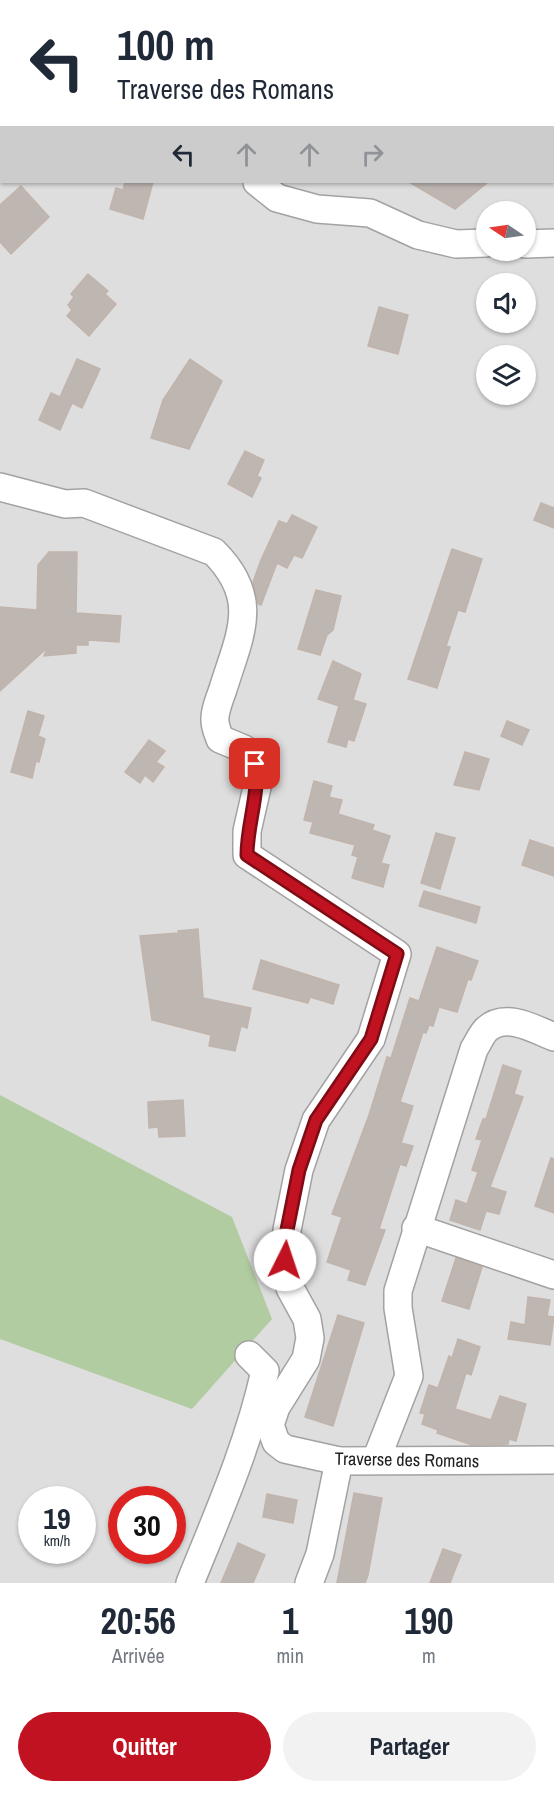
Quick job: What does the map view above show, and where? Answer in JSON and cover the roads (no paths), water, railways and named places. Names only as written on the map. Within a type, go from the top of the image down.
[{"type":"street","points":[[258,183],[277,198],[316,209],[370,213],[418,235],[456,244],[476,243]]},
{"type":"street","points":[[536,244],[554,243]]},
{"type":"street","name":"Traverse des Romans","points":[[0,487],[65,504],[84,503],[214,552],[229,567],[239,583],[244,608],[243,627],[214,719],[220,739],[244,750],[255,764],[258,783],[247,831],[247,855],[397,954],[371,1039],[316,1120],[299,1170],[287,1230],[285,1260],[290,1288],[307,1319],[310,1338],[306,1359],[276,1407],[270,1425],[276,1442],[285,1449],[339,1461],[554,1461]]},
{"type":"street","points":[[376,1460],[409,1376],[398,1308],[398,1291],[474,1049],[486,1029],[503,1021],[517,1023],[554,1037]]},
{"type":"street","points":[[416,1228],[554,1275]]},
{"type":"street","points":[[190,1583],[230,1484],[260,1397],[265,1371],[249,1355]]},
{"type":"street","points":[[309,1583],[320,1554],[339,1461]]}]
